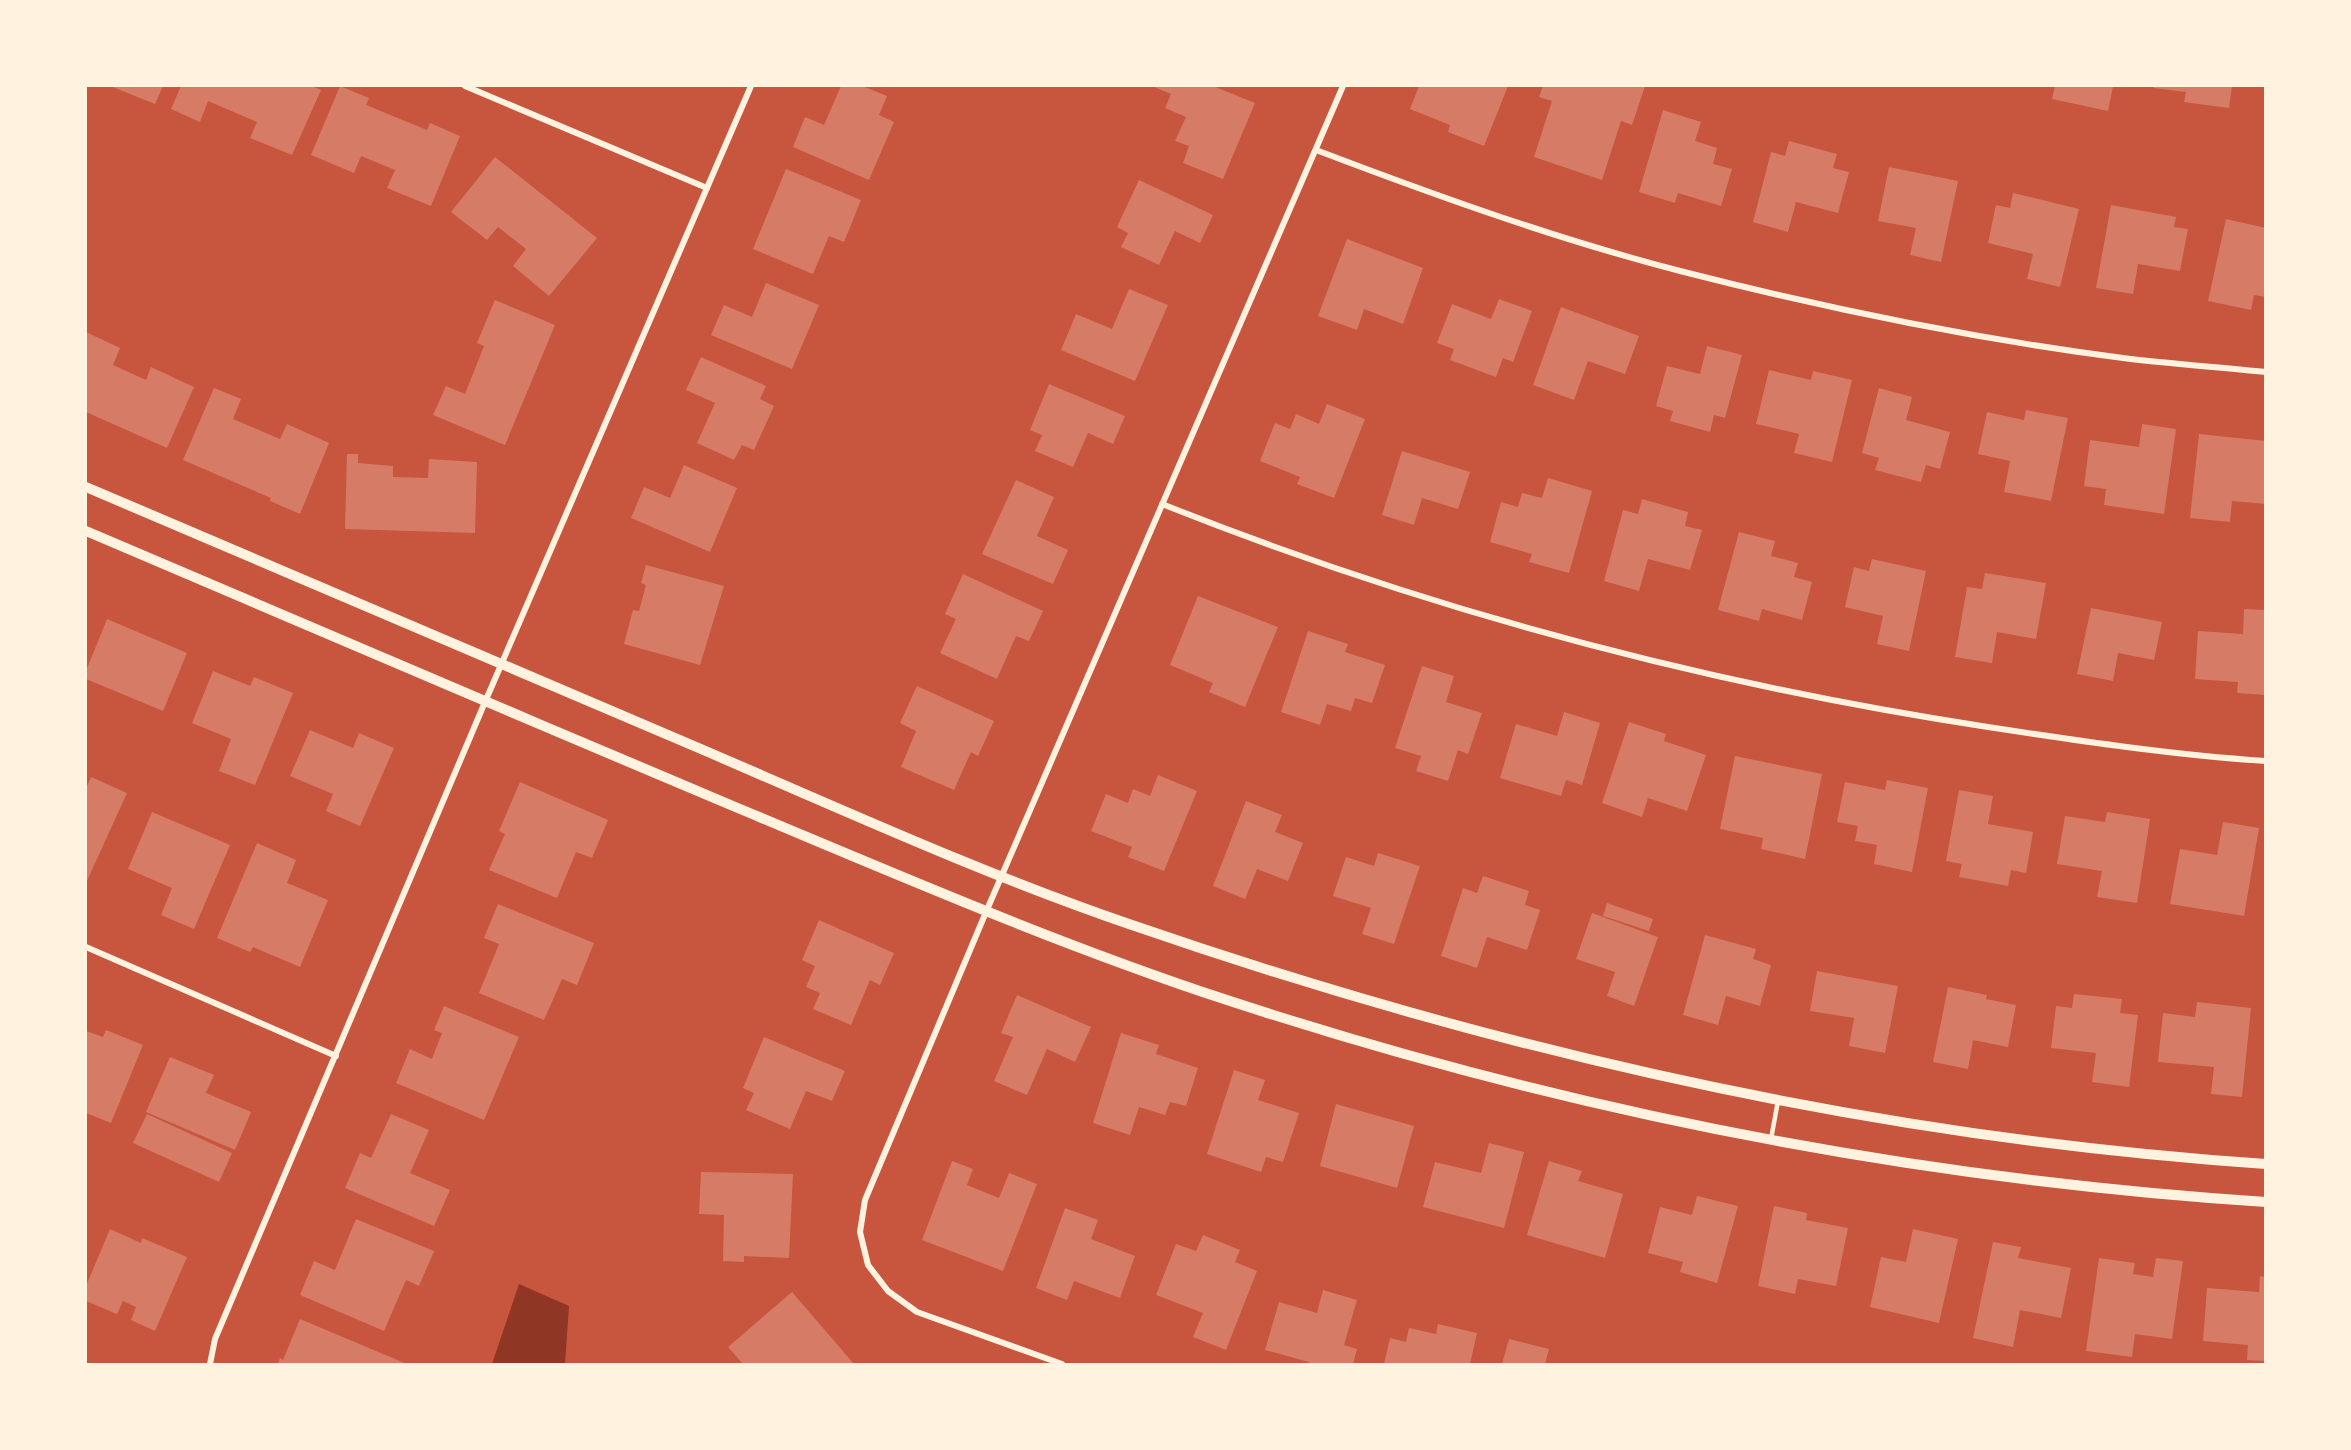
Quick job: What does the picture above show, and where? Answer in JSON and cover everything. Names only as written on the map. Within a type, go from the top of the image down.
[{"type":"street","points":[[465,86],[706,188]]},
{"type":"street","points":[[210,1365],[215,1339],[484,702],[751,86]]},
{"type":"street","points":[[1062,1365],[917,1312],[888,1292],[868,1265],[860,1232],[865,1200],[986,912],[1343,86]]},
{"type":"street","points":[[1316,150],[1438,196],[1683,272],[1951,331],[2124,358],[2265,372]]},
{"type":"street","points":[[86,487],[884,828],[1123,922],[1281,975],[1432,1020],[1578,1058],[1733,1093],[2027,1141],[2265,1164]]},
{"type":"street","points":[[1162,504],[1330,568],[1457,608],[1596,647],[1719,676],[1797,694],[1925,718],[2069,740],[2265,761]]},
{"type":"street","points":[[86,531],[484,702],[986,912],[1225,999],[1503,1080],[1676,1121],[2010,1178],[2186,1197],[2265,1202]]},
{"type":"street","points":[[86,947],[336,1056]]},
{"type":"lane","points":[[1771,1139],[1778,1101]]},
{"type":"shaded area","points":[[519,1284],[569,1306],[565,1364],[492,1364]]},
{"type":"building","points":[[110,86],[163,86],[155,104]]},
{"type":"building","points":[[181,86],[312,86],[321,90],[292,155],[250,138],[257,122],[208,101],[200,122],[171,109]]},
{"type":"building","points":[[340,86],[369,98],[366,105],[427,130],[430,123],[460,136],[431,206],[387,188],[395,170],[361,156],[354,173],[311,155]]},
{"type":"building","points":[[841,86],[862,86],[887,96],[879,115],[894,122],[869,180],[793,147],[805,117],[824,125]]},
{"type":"building","points":[[1152,86],[1213,86],[1255,103],[1223,179],[1183,163],[1189,146],[1175,141],[1186,117],[1165,108],[1171,94]]},
{"type":"building","points":[[1419,86],[1508,86],[1484,146],[1448,132],[1450,125],[1410,109]]},
{"type":"building","points":[[1543,86],[1645,86],[1632,125],[1621,121],[1602,180],[1534,157],[1552,101],[1539,97]]},
{"type":"building","points":[[2055,86],[2113,86],[2108,111],[2052,99]]},
{"type":"building","points":[[2154,86],[2232,86],[2229,108],[2184,102],[2186,92],[2154,88]]},
{"type":"building","points":[[1663,110],[1701,122],[1695,141],[1717,148],[1713,164],[1732,169],[1721,206],[1678,193],[1675,203],[1639,192]]},
{"type":"building","points":[[1789,141],[1837,154],[1833,168],[1849,172],[1838,213],[1796,202],[1788,232],[1753,222],[1771,152],[1785,156]]},
{"type":"building","points":[[495,157],[597,238],[549,296],[513,266],[526,249],[498,227],[487,240],[451,212]]},
{"type":"building","points":[[1889,167],[1958,181],[1941,262],[1910,255],[1916,228],[1878,221]]},
{"type":"building","points":[[786,169],[861,200],[844,242],[829,236],[813,274],[753,249]]},
{"type":"building","points":[[1139,180],[1213,215],[1200,243],[1175,231],[1159,265],[1121,247],[1128,233],[1117,227]]},
{"type":"building","points":[[2013,193],[2079,209],[2060,287],[2027,279],[2033,254],[1988,243],[1996,205],[2010,208]]},
{"type":"building","points":[[2111,205],[2176,217],[2174,227],[2188,229],[2180,271],[2138,264],[2133,294],[2096,288]]},
{"type":"building","points":[[2226,219],[2266,228],[2266,297],[2254,295],[2251,310],[2208,301]]},
{"type":"building","points":[[1347,239],[1423,268],[1403,324],[1364,309],[1357,330],[1318,316]]},
{"type":"building","points":[[766,283],[819,305],[792,369],[711,335],[724,305],[752,317]]},
{"type":"building","points":[[1129,289],[1168,305],[1135,381],[1061,350],[1076,314],[1112,329]]},
{"type":"building","points":[[1499,299],[1532,311],[1513,362],[1503,358],[1496,377],[1450,360],[1454,349],[1437,343],[1452,304],[1491,319]]},
{"type":"building","points":[[495,300],[555,325],[505,445],[433,415],[446,386],[465,394],[484,346],[477,343]]},
{"type":"building","points":[[1561,307],[1639,336],[1625,374],[1588,361],[1574,400],[1533,385]]},
{"type":"building","points":[[86,332],[120,348],[113,365],[146,380],[151,367],[194,387],[167,448],[86,412]]},
{"type":"building","points":[[1707,346],[1742,355],[1725,418],[1714,415],[1710,432],[1670,421],[1673,411],[1656,406],[1667,366],[1700,374]]},
{"type":"building","points":[[701,357],[766,386],[760,399],[774,406],[754,450],[742,445],[734,460],[697,443],[715,403],[686,390]]},
{"type":"building","points":[[1769,370],[1811,380],[1813,371],[1852,380],[1832,462],[1794,453],[1799,434],[1756,424]]},
{"type":"building","points":[[1049,384],[1125,416],[1113,444],[1088,433],[1073,467],[1035,451],[1042,435],[1030,430]]},
{"type":"building","points":[[214,388],[241,399],[233,419],[280,439],[287,424],[329,443],[300,514],[270,501],[271,498],[183,460]]},
{"type":"building","points":[[1879,388],[1912,397],[1906,420],[1950,432],[1940,469],[1926,465],[1921,482],[1875,470],[1879,458],[1862,453]]},
{"type":"building","points":[[1327,404],[1365,419],[1334,498],[1297,484],[1300,477],[1260,461],[1275,423],[1290,429],[1296,414],[1319,424]]},
{"type":"building","points":[[2026,410],[2068,418],[2051,501],[2004,492],[2010,461],[1978,454],[1987,412],[2024,420]]},
{"type":"building","points":[[2142,424],[2176,429],[2164,514],[2104,505],[2106,489],[2084,486],[2090,440],[2139,447]]},
{"type":"building","points":[[2199,434],[2266,441],[2266,504],[2232,501],[2230,522],[2190,518]]},
{"type":"building","points":[[1402,451],[1470,472],[1458,509],[1422,498],[1414,525],[1382,515]]},
{"type":"building","points":[[347,454],[358,454],[358,463],[393,466],[393,477],[428,478],[429,459],[477,462],[475,533],[345,529]]},
{"type":"building","points":[[684,465],[737,488],[710,552],[631,518],[644,487],[670,498]]},
{"type":"building","points":[[1548,478],[1592,491],[1569,573],[1529,562],[1532,554],[1490,542],[1501,502],[1518,507],[1522,493],[1542,498]]},
{"type":"building","points":[[1016,480],[1054,497],[1037,536],[1068,550],[1053,584],[982,554]]},
{"type":"building","points":[[1642,499],[1688,512],[1685,526],[1702,530],[1690,570],[1648,559],[1639,591],[1604,581],[1623,510],[1638,514]]},
{"type":"building","points":[[1739,532],[1775,541],[1771,556],[1798,563],[1794,577],[1812,582],[1802,620],[1762,609],[1759,621],[1718,610]]},
{"type":"building","points":[[1872,559],[1926,571],[1909,651],[1877,644],[1883,616],[1845,607],[1854,567],[1869,571]]},
{"type":"building","points":[[646,565],[724,586],[700,665],[624,644],[633,610],[639,611],[646,585],[641,583]]},
{"type":"building","points":[[1985,573],[2046,583],[2036,639],[1997,632],[1992,663],[1955,657],[1967,587],[1982,589]]},
{"type":"building","points":[[963,574],[1043,611],[1029,641],[1016,636],[997,679],[940,653],[956,619],[945,614]]},
{"type":"building","points":[[1198,596],[1278,627],[1245,707],[1209,692],[1213,683],[1170,665]]},
{"type":"building","points":[[2091,608],[2162,622],[2154,660],[2118,653],[2113,681],[2077,674]]},
{"type":"building","points":[[2244,609],[2266,610],[2266,695],[2237,693],[2238,682],[2195,679],[2198,631],[2243,634]]},
{"type":"building","points":[[107,619],[187,653],[163,711],[86,679],[86,671]]},
{"type":"building","points":[[1308,631],[1348,644],[1345,652],[1385,665],[1372,703],[1355,698],[1351,711],[1327,704],[1320,725],[1281,712]]},
{"type":"building","points":[[1422,666],[1454,676],[1446,702],[1482,713],[1468,754],[1458,750],[1448,781],[1416,771],[1421,756],[1395,748]]},
{"type":"building","points":[[213,671],[250,686],[254,677],[293,693],[255,785],[219,771],[231,739],[192,723]]},
{"type":"building","points":[[917,686],[994,721],[978,756],[971,752],[954,790],[901,767],[916,731],[900,723]]},
{"type":"building","points":[[1564,712],[1600,723],[1582,785],[1566,780],[1561,796],[1500,778],[1516,724],[1557,736]]},
{"type":"building","points":[[1629,722],[1666,734],[1664,741],[1706,755],[1687,811],[1648,798],[1642,817],[1602,803]]},
{"type":"building","points":[[310,730],[353,748],[359,733],[394,748],[360,826],[326,811],[333,794],[290,776]]},
{"type":"building","points":[[1735,756],[1822,774],[1805,859],[1761,849],[1763,838],[1720,829]]},
{"type":"building","points":[[1158,775],[1197,791],[1164,871],[1128,857],[1132,847],[1091,831],[1106,794],[1128,803],[1133,789],[1150,796]]},
{"type":"building","points":[[91,777],[127,793],[86,883],[86,788]]},
{"type":"building","points":[[1887,780],[1928,788],[1912,872],[1874,864],[1877,845],[1855,841],[1858,826],[1837,822],[1845,782],[1885,790]]},
{"type":"building","points":[[520,782],[608,820],[592,858],[576,852],[557,898],[489,870],[505,834],[499,831]]},
{"type":"building","points":[[1959,790],[1993,796],[1988,824],[2033,832],[2026,873],[2011,870],[2008,886],[1959,877],[1962,864],[1946,861]]},
{"type":"building","points":[[1246,801],[1282,815],[1275,832],[1303,843],[1288,881],[1257,869],[1245,899],[1213,886]]},
{"type":"building","points":[[152,812],[230,845],[194,929],[161,915],[172,888],[128,869]]},
{"type":"building","points":[[2107,812],[2150,819],[2137,903],[2097,897],[2102,871],[2057,864],[2065,816],[2105,822]]},
{"type":"building","points":[[2223,822],[2259,828],[2244,916],[2170,904],[2180,849],[2217,855]]},
{"type":"building","points":[[257,843],[296,860],[287,883],[328,900],[300,967],[253,947],[250,952],[217,938]]},
{"type":"building","points":[[1378,853],[1420,866],[1394,944],[1362,934],[1371,908],[1333,896],[1346,857],[1374,866]]},
{"type":"building","points":[[1483,876],[1529,891],[1525,905],[1540,910],[1527,950],[1487,937],[1477,968],[1441,956],[1463,888],[1477,893]]},
{"type":"building","points":[[1607,903],[1653,919],[1649,931],[1603,916]]},
{"type":"building","points":[[498,904],[594,943],[577,985],[562,979],[544,1020],[479,993],[499,944],[484,938]]},
{"type":"building","points":[[1592,913],[1658,937],[1634,1006],[1607,996],[1615,972],[1576,959]]},
{"type":"building","points":[[819,920],[894,953],[880,985],[870,980],[851,1025],[813,1009],[820,993],[806,987],[815,966],[802,960]]},
{"type":"building","points":[[1705,935],[1756,949],[1753,959],[1771,965],[1760,1006],[1726,996],[1718,1025],[1683,1015]]},
{"type":"building","points":[[1817,971],[1898,986],[1885,1053],[1849,1046],[1854,1018],[1810,1011]]},
{"type":"building","points":[[1948,987],[1987,995],[1986,999],[2016,1005],[2008,1047],[1973,1040],[1968,1069],[1933,1062]]},
{"type":"building","points":[[2074,994],[2122,999],[2120,1013],[2138,1015],[2129,1087],[2092,1082],[2096,1053],[2051,1048],[2056,1006],[2072,1008]]},
{"type":"building","points":[[1017,995],[1091,1027],[1075,1062],[1047,1049],[1027,1095],[994,1081],[1013,1037],[1001,1033]]},
{"type":"building","points":[[2197,1002],[2251,1008],[2242,1097],[2211,1094],[2214,1067],[2158,1062],[2163,1013],[2195,1017]]},
{"type":"building","points":[[444,1006],[519,1037],[484,1120],[396,1083],[410,1049],[432,1059],[442,1033],[434,1030]]},
{"type":"building","points":[[106,1030],[143,1045],[111,1123],[86,1113],[86,1031],[103,1037]]},
{"type":"building","points":[[1121,1033],[1159,1045],[1156,1054],[1198,1068],[1186,1106],[1170,1102],[1165,1115],[1139,1107],[1130,1135],[1093,1123]]},
{"type":"building","points":[[764,1037],[845,1071],[832,1101],[806,1091],[790,1129],[746,1110],[754,1093],[743,1088]]},
{"type":"building","points":[[170,1057],[214,1075],[206,1093],[251,1112],[235,1150],[146,1112]]},
{"type":"building","points":[[1234,1070],[1265,1080],[1258,1100],[1299,1113],[1283,1162],[1266,1157],[1261,1172],[1207,1154]]},
{"type":"building","points":[[1336,1104],[1414,1126],[1397,1188],[1320,1166]]},
{"type":"building","points":[[147,1114],[232,1153],[219,1182],[133,1143]]},
{"type":"building","points":[[391,1114],[429,1130],[410,1173],[450,1190],[434,1226],[345,1188],[360,1153],[371,1158]]},
{"type":"building","points":[[1489,1143],[1524,1152],[1504,1228],[1423,1207],[1435,1162],[1481,1173]]},
{"type":"building","points":[[952,1161],[973,1169],[967,1185],[999,1198],[1009,1173],[1037,1184],[1003,1271],[922,1240]]},
{"type":"building","points":[[1549,1161],[1582,1171],[1578,1181],[1623,1194],[1605,1258],[1527,1235]]},
{"type":"building","points":[[701,1172],[793,1174],[789,1258],[744,1256],[744,1262],[723,1261],[724,1215],[699,1214]]},
{"type":"building","points":[[1697,1196],[1738,1206],[1717,1283],[1680,1272],[1683,1262],[1648,1253],[1660,1207],[1692,1215]]},
{"type":"building","points":[[1774,1206],[1807,1213],[1806,1220],[1848,1228],[1836,1286],[1798,1279],[1795,1294],[1758,1286]]},
{"type":"building","points":[[1065,1208],[1098,1220],[1091,1239],[1135,1256],[1120,1298],[1074,1281],[1067,1300],[1036,1288]]},
{"type":"building","points":[[356,1219],[434,1251],[419,1286],[406,1280],[384,1331],[300,1295],[314,1261],[335,1270]]},
{"type":"building","points":[[110,1229],[141,1243],[142,1238],[187,1257],[155,1331],[131,1320],[136,1307],[123,1301],[117,1314],[86,1301],[86,1286]]},
{"type":"building","points":[[1913,1229],[1958,1239],[1939,1323],[1870,1307],[1881,1257],[1906,1262]]},
{"type":"building","points":[[1203,1235],[1240,1250],[1235,1262],[1257,1271],[1226,1350],[1193,1337],[1203,1313],[1156,1295],[1176,1244],[1196,1251]]},
{"type":"building","points":[[1993,1242],[2021,1247],[2018,1258],[2071,1268],[2061,1318],[2020,1310],[2013,1347],[1973,1338]]},
{"type":"building","points":[[2099,1258],[2135,1263],[2133,1274],[2153,1277],[2156,1258],[2183,1261],[2172,1339],[2135,1334],[2132,1357],[2086,1351]]},
{"type":"building","points":[[2260,1276],[2266,1277],[2266,1361],[2247,1360],[2248,1345],[2203,1341],[2207,1288],[2259,1292]]},
{"type":"building","points":[[1323,1290],[1357,1300],[1344,1345],[1357,1349],[1353,1364],[1308,1364],[1309,1362],[1265,1350],[1279,1302],[1317,1313]]},
{"type":"building","points":[[792,1292],[854,1364],[743,1364],[728,1347]]},
{"type":"building","points":[[300,1319],[407,1364],[278,1364],[280,1358],[283,1360]]},
{"type":"building","points":[[1438,1324],[1477,1333],[1470,1364],[1384,1364],[1390,1338],[1406,1342],[1409,1328],[1436,1334]]},
{"type":"building","points":[[1509,1339],[1549,1349],[1545,1364],[1502,1364]]}]
